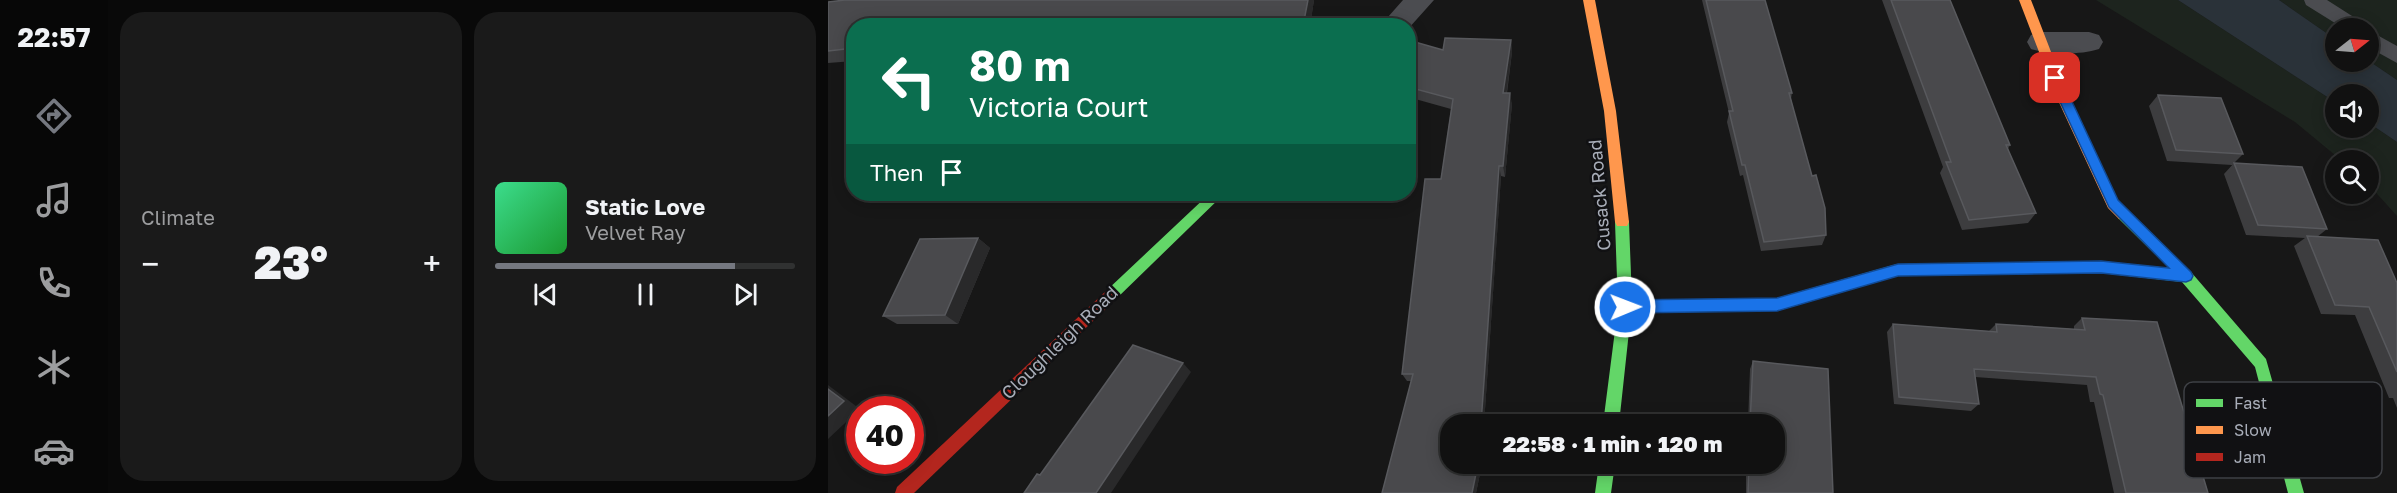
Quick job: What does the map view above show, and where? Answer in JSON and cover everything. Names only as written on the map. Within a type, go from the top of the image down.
[{"type":"street","points":[[1402,18],[1420,0]]},
{"type":"street","name":"Cusack Road","points":[[1589,0],[1606,80],[1620,180],[1625,307],[1612,414]]},
{"type":"street","points":[[2025,0],[2062,96],[2114,204],[2186,276],[2261,364],[2266,382]]},
{"type":"street","points":[[2042,42],[2089,42]]},
{"type":"street","name":"Cloughleigh Road","points":[[903,493],[1210,201]]},
{"type":"street","points":[[1625,307],[1777,304],[1898,270],[2101,267],[2186,276]]},
{"type":"street","points":[[1603,493],[1606,474]]},
{"type":"street","points":[[2292,478],[2296,493]]},
{"type":"lane","points":[[2313,0],[2341,18]]},
{"type":"lane","points":[[2379,44],[2397,56]]},
{"type":"shaded area","points":[[2096,0],[2178,0],[2325,96],[2325,138],[2379,138],[2379,130],[2397,142],[2397,216],[2379,196],[2379,150],[2329,150],[2295,122]]},
{"type":"shaded area","points":[[2178,0],[2279,0],[2325,32],[2325,72],[2379,72],[2379,68],[2397,80],[2397,142],[2379,130],[2379,84],[2325,84],[2325,96]]},
{"type":"shaded area","points":[[2279,0],[2397,0],[2397,80],[2379,68],[2379,18],[2325,18],[2325,32]]},
{"type":"building","points":[[845,0],[1308,0],[1305,18],[846,18],[846,49],[828,51],[828,2]]},
{"type":"building","points":[[1706,0],[1765,0],[1792,93],[1789,93],[1812,176],[1816,175],[1825,208],[1826,235],[1764,242],[1729,111],[1733,111]]},
{"type":"building","points":[[1891,0],[1950,0],[2010,145],[2006,145],[2036,213],[1969,220],[1946,162],[1951,162]]},
{"type":"building","points":[[1445,38],[1511,40],[1503,93],[1510,93],[1503,166],[1499,166],[1482,414],[1440,414],[1440,474],[1476,474],[1472,493],[1382,493],[1413,374],[1402,374],[1425,179],[1441,179],[1453,99],[1416,89],[1416,42],[1443,50]]},
{"type":"building","points":[[2158,95],[2221,98],[2243,154],[2176,150]]},
{"type":"building","points":[[2234,163],[2302,167],[2327,229],[2258,225]]},
{"type":"building","points":[[2307,236],[2378,240],[2397,283],[2397,372],[2369,307],[2335,305]]},
{"type":"building","points":[[978,238],[945,315],[883,316],[920,239]]},
{"type":"building","points":[[2082,318],[2157,322],[2184,413],[2184,478],[2204,478],[2208,493],[2126,493],[2103,395],[2100,394],[2096,377],[1974,369],[1979,404],[1899,397],[1893,324],[1997,332],[1996,324],[2085,330]]},
{"type":"building","points":[[1133,345],[1183,363],[1096,493],[1024,493],[1037,474],[1040,475]]},
{"type":"building","points":[[1753,361],[1828,369],[1833,493],[1748,493],[1749,474],[1785,474],[1785,414],[1750,414]]},
{"type":"building","points":[[828,389],[844,401],[828,416]]},
{"type":"traffic: fast","points":[[1111,295],[1210,201]]},
{"type":"traffic: fast","points":[[2124,215],[2186,276],[2261,364],[2266,382]]},
{"type":"traffic: fast","points":[[1612,414],[1625,307],[1622,222]]},
{"type":"traffic: fast","points":[[1625,307],[1777,304],[1897,270],[2101,267],[2186,276]]},
{"type":"traffic: fast","points":[[1603,493],[1606,474]]},
{"type":"traffic: fast","points":[[2292,478],[2296,493]]},
{"type":"traffic: slow","points":[[1589,0],[1610,111],[1618,166],[1622,222]]},
{"type":"traffic: slow","points":[[2025,0],[2062,96],[2113,204],[2124,215]]},
{"type":"traffic: jam","points":[[903,493],[1111,295]]},
{"type":"route","points":[[1625,307],[1777,304],[1898,270],[2101,267],[2186,276],[2114,204],[2055,78]]}]
